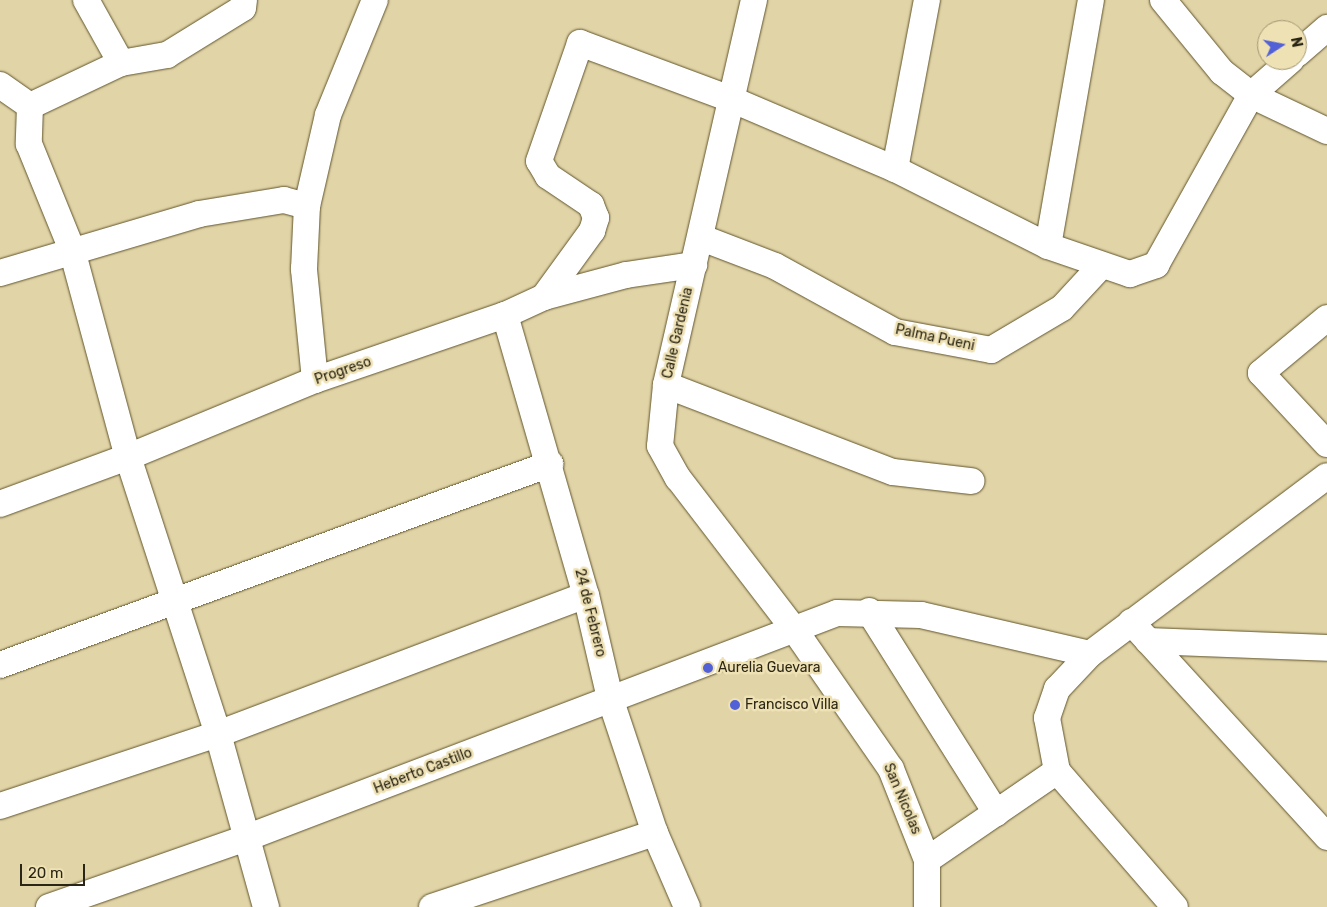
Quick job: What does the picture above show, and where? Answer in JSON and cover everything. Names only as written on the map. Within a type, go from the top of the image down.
[{"type":"street","points":[[86,0],[121,63]]},
{"type":"street","points":[[30,106],[121,63],[167,55],[243,8],[244,0]]},
{"type":"street","points":[[315,380],[304,269],[307,206],[328,115],[375,0]]},
{"type":"street","name":"Calle Gardenia","points":[[754,0],[702,238],[666,385],[660,446],[678,478],[794,629]]},
{"type":"street","points":[[895,169],[927,0]]},
{"type":"street","points":[[1048,246],[1091,0]]},
{"type":"street","points":[[1163,0],[1222,72],[1251,95],[1327,132]]},
{"type":"street","points":[[1307,45],[1327,28]]},
{"type":"street","points":[[544,297],[592,231],[596,218],[591,205],[548,176],[539,161],[580,44],[733,100],[895,169],[1048,246],[1100,267],[1130,274],[1156,265],[1251,95],[1280,70]]},
{"type":"street","points":[[0,85],[30,106]]},
{"type":"street","points":[[30,106],[28,144],[72,250],[128,457],[218,734],[266,907]]},
{"type":"street","points":[[0,272],[199,214],[284,200],[307,206]]},
{"type":"street","name":"Palma Pueni","points":[[702,238],[775,266],[895,332],[991,350],[1062,308],[1100,267]]},
{"type":"street","name":"Progreso","points":[[0,504],[128,457],[315,380],[505,315],[544,297],[626,275],[694,265]]},
{"type":"street","name":"24 de Febrero","points":[[505,315],[550,464],[586,595],[610,698],[655,833],[687,907]]},
{"type":"street","points":[[1327,318],[1262,373],[1327,444]]},
{"type":"street","points":[[666,385],[893,472],[971,481]]},
{"type":"street","points":[[0,665],[173,599],[550,464]]},
{"type":"street","points":[[1175,907],[1056,771],[1047,718],[1057,689],[1090,654],[1140,632],[1327,476]]},
{"type":"street","points":[[0,806],[218,734],[586,595]]},
{"type":"street","points":[[869,611],[996,813]]},
{"type":"street","name":"Heberto Castillo","points":[[49,907],[246,838],[837,613],[869,611],[921,614],[1090,654]]},
{"type":"street","name":"San Nicolas","points":[[794,629],[892,769],[927,860],[927,907]]},
{"type":"street","points":[[1140,632],[1327,648]]},
{"type":"street","points":[[1140,632],[1325,832]]},
{"type":"street","points":[[927,860],[1056,771]]},
{"type":"street","points":[[432,907],[655,833]]},
{"type":"place","name":"Aurelia Guevara","points":[[708,668]]},
{"type":"place","name":"Francisco Villa","points":[[735,705]]}]
